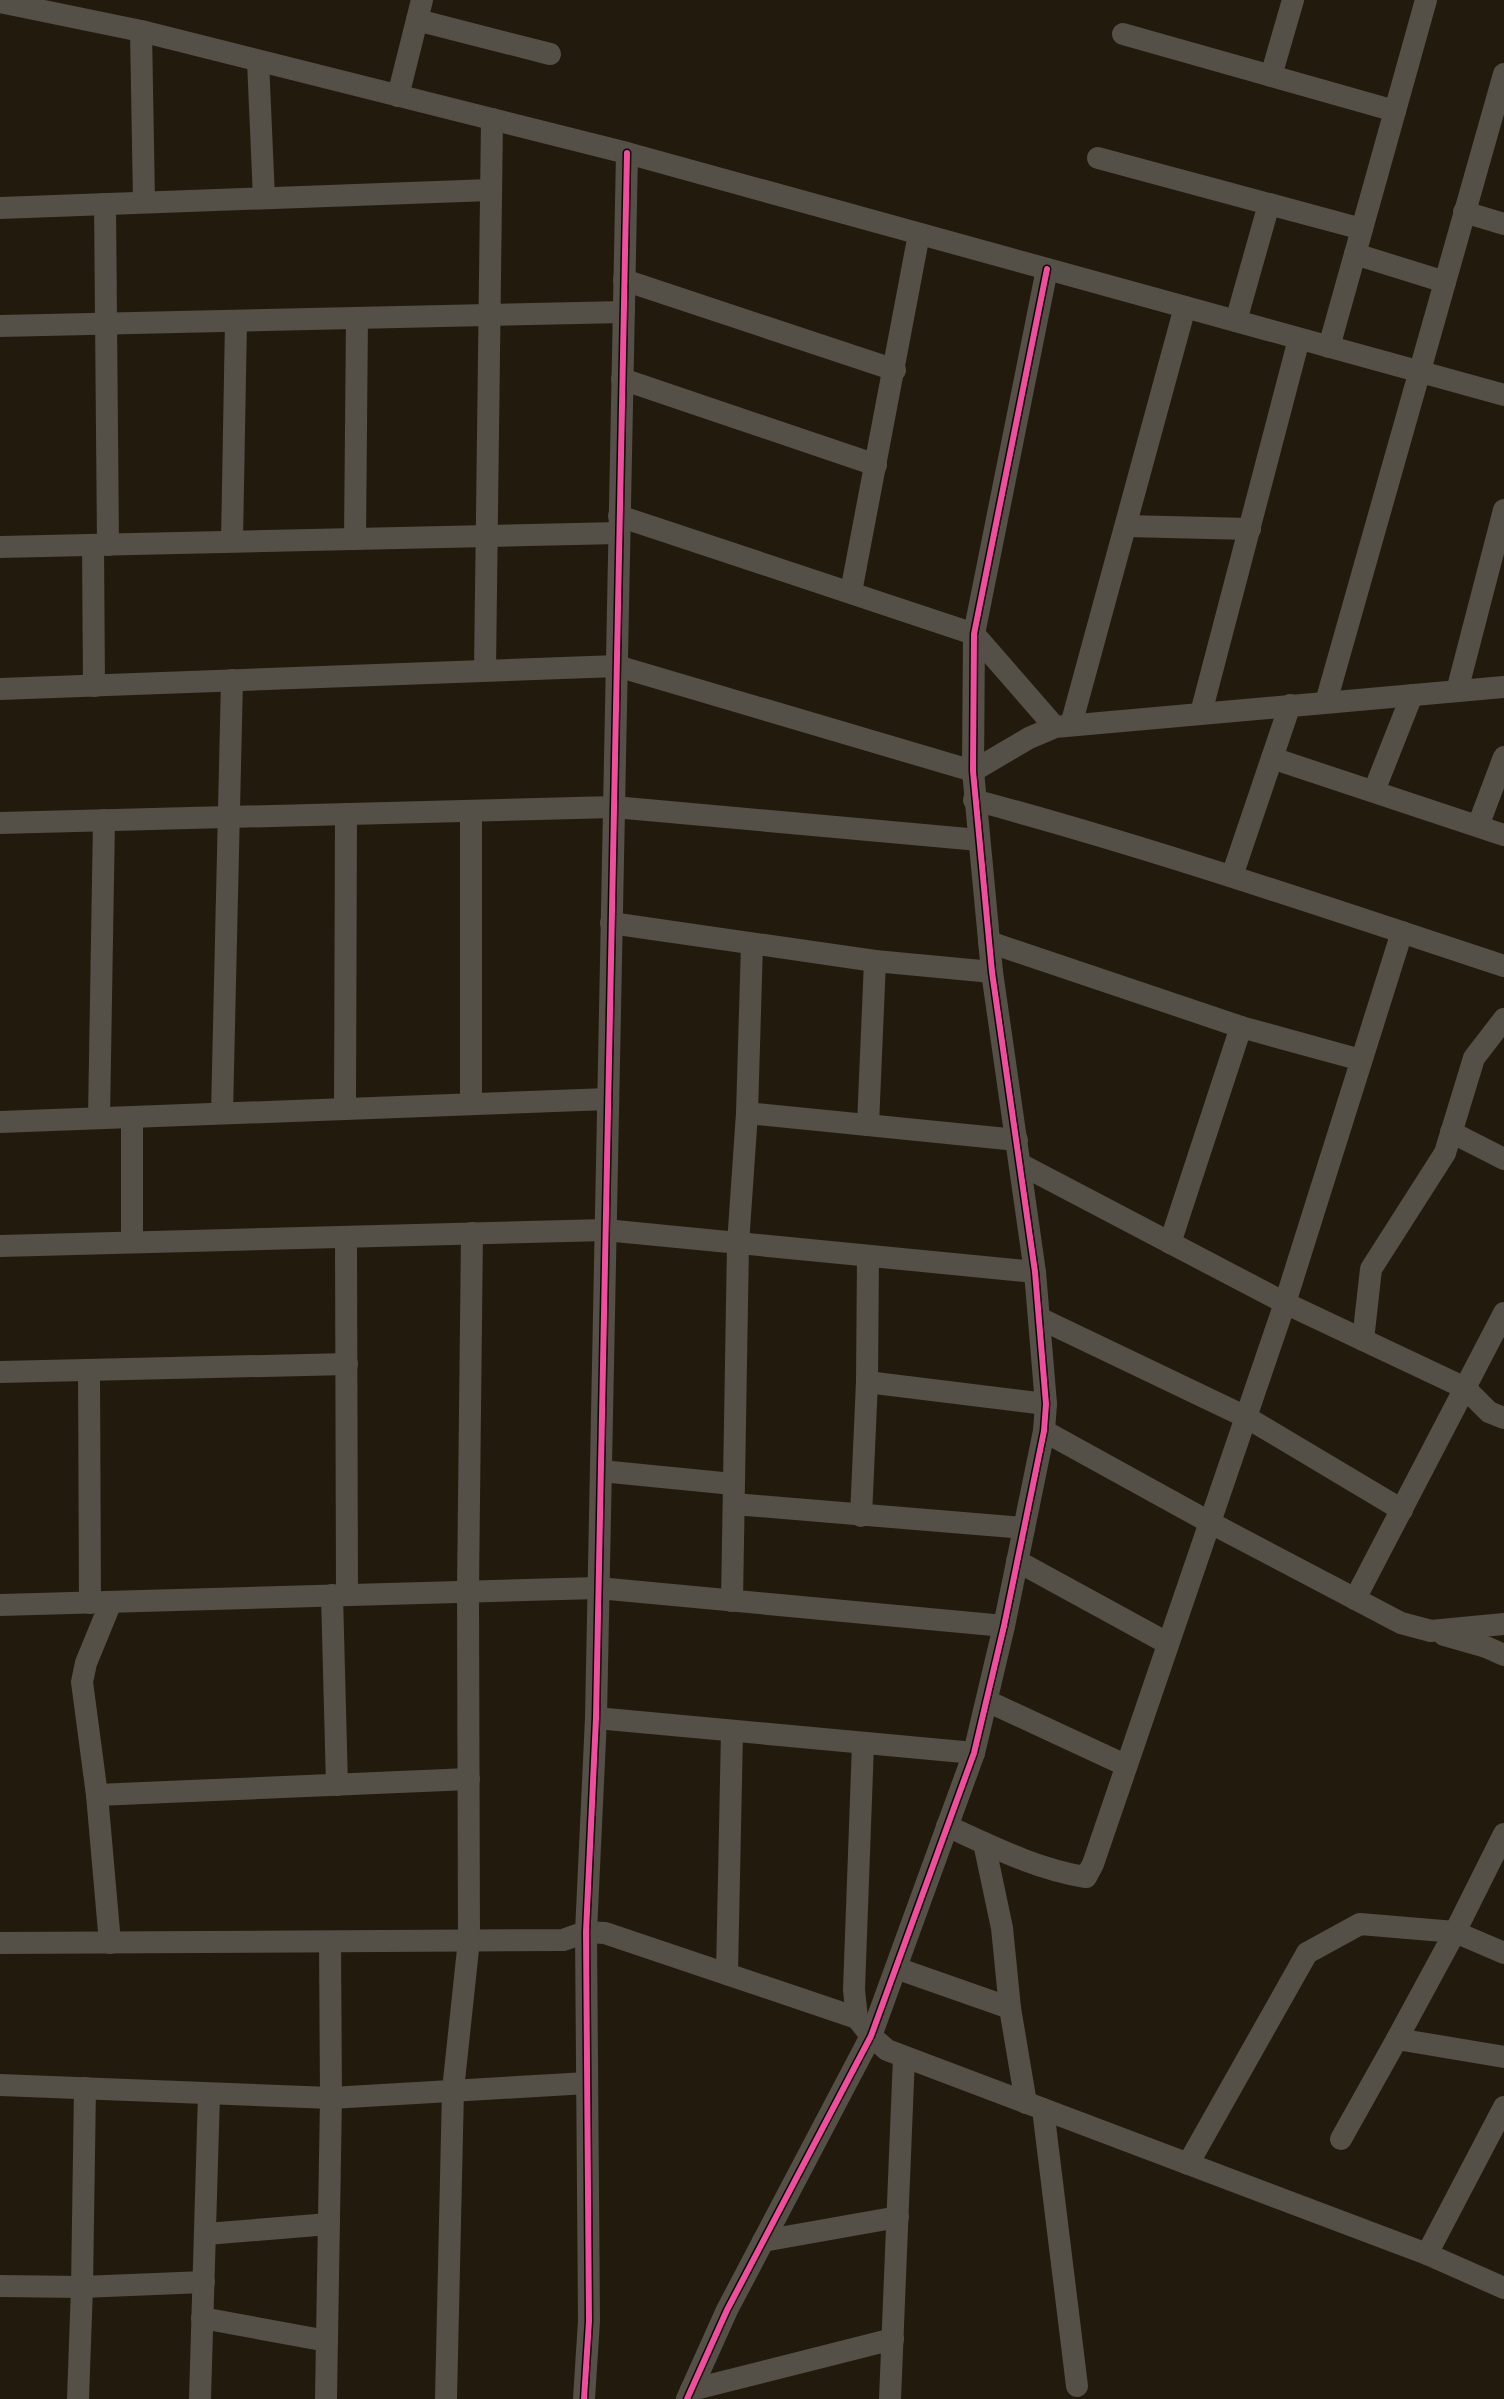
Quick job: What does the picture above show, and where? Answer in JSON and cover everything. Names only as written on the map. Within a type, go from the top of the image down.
[{"type":"street","points":[[1271,76],[1293,0]]},
{"type":"street","points":[[1329,347],[1426,0]]},
{"type":"street","points":[[0,2],[141,31],[627,154],[1504,395]]},
{"type":"street","points":[[398,96],[420,10],[550,54]]},
{"type":"street","points":[[141,31],[144,202]]},
{"type":"street","points":[[1123,34],[1395,111]]},
{"type":"street","points":[[258,61],[264,198]]},
{"type":"street","points":[[1326,702],[1504,74]]},
{"type":"street","points":[[486,670],[492,119]]},
{"type":"street","points":[[584,2399],[588,2321],[586,1932],[596,1718],[627,154]]},
{"type":"street","points":[[1098,158],[1362,229]]},
{"type":"street","points":[[0,208],[490,190]]},
{"type":"street","points":[[94,686],[101,545],[106,324],[105,204]]},
{"type":"street","points":[[1236,321],[1269,204]]},
{"type":"street","points":[[1464,212],[1504,224]]},
{"type":"street","points":[[851,592],[895,370],[919,234]]},
{"type":"street","points":[[1355,254],[1445,282]]},
{"type":"street","points":[[689,2394],[727,2310],[871,2036],[974,1754],[1004,1626],[1044,1431],[1046,1404],[1035,1272],[992,972],[974,800],[973,771],[974,634],[1047,270]]},
{"type":"street","points":[[624,280],[895,370]]},
{"type":"street","points":[[1063,726],[1126,526],[1185,308]]},
{"type":"street","points":[[0,326],[624,312]]},
{"type":"street","points":[[355,538],[357,318]]},
{"type":"street","points":[[232,541],[236,321]]},
{"type":"street","points":[[1201,713],[1299,339]]},
{"type":"street","points":[[622,379],[876,465]]},
{"type":"street","points":[[1457,691],[1504,510]]},
{"type":"street","points":[[0,547],[487,536],[619,525],[851,592],[974,634],[1063,726]]},
{"type":"street","points":[[1126,526],[1250,529]]},
{"type":"street","points":[[0,689],[616,666],[973,771],[1029,738],[1063,726],[1504,687]]},
{"type":"street","points":[[222,1113],[232,680]]},
{"type":"street","points":[[1374,791],[1412,694]]},
{"type":"street","points":[[1232,876],[1290,705]]},
{"type":"street","points":[[1478,826],[1504,756]]},
{"type":"street","points":[[1272,758],[1504,834]]},
{"type":"street","points":[[974,800],[1059,823],[1232,876],[1504,966]]},
{"type":"street","points":[[0,823],[614,807],[979,840]]},
{"type":"street","points":[[471,812],[471,1104]]},
{"type":"street","points":[[345,1108],[346,814]]},
{"type":"street","points":[[99,1118],[104,820]]},
{"type":"street","points":[[611,923],[876,961],[992,972]]},
{"type":"street","points":[[948,1826],[984,1843],[1065,1874],[1086,1877],[1093,1864],[1125,1765],[1285,1303],[1402,932]]},
{"type":"street","points":[[989,942],[1241,1027],[1361,1060]]},
{"type":"street","points":[[732,1602],[738,1244],[747,1113],[752,944]]},
{"type":"street","points":[[868,1124],[876,961]]},
{"type":"street","points":[[1363,1340],[1371,1270],[1445,1153],[1474,1058],[1504,1019]]},
{"type":"street","points":[[1170,1243],[1241,1027]]},
{"type":"street","points":[[0,1122],[608,1099]]},
{"type":"street","points":[[747,1113],[1017,1140]]},
{"type":"street","points":[[132,1117],[132,1242]]},
{"type":"street","points":[[1451,1132],[1504,1159]]},
{"type":"street","points":[[1020,1164],[1285,1303],[1465,1388],[1488,1412],[1504,1418]]},
{"type":"street","points":[[0,1246],[605,1230],[1035,1272]]},
{"type":"street","points":[[446,2399],[453,2090],[469,1940],[468,1591],[472,1233]]},
{"type":"street","points":[[337,1785],[339,1595],[346,1364],[346,1237]]},
{"type":"street","points":[[861,1516],[867,1382],[868,1256]]},
{"type":"street","points":[[1355,1599],[1504,1313]]},
{"type":"street","points":[[1039,1318],[1246,1417],[1402,1510]]},
{"type":"street","points":[[0,1372],[346,1364]]},
{"type":"street","points":[[89,1370],[101,1602],[82,1682],[97,1795],[110,1943]]},
{"type":"street","points":[[867,1382],[1046,1404]]},
{"type":"street","points":[[1044,1431],[1209,1522],[1401,1623],[1486,1647],[1504,1655]]},
{"type":"street","points":[[601,1471],[861,1516],[1024,1528]]},
{"type":"street","points":[[1017,1561],[1167,1643]]},
{"type":"street","points":[[0,1605],[598,1588],[1004,1626]]},
{"type":"street","points":[[1431,1632],[1504,1624]]},
{"type":"street","points":[[987,1701],[1125,1765]]},
{"type":"street","points":[[596,1718],[974,1754]]},
{"type":"street","points":[[727,1974],[732,1731]]},
{"type":"street","points":[[863,1744],[854,1990],[857,2018],[871,2036],[887,2050],[1427,2254],[1504,2288]]},
{"type":"street","points":[[97,1795],[469,1779]]},
{"type":"street","points":[[1340,2139],[1455,1932],[1504,1834]]},
{"type":"street","points":[[984,1843],[1002,1928],[1010,2008],[1034,2106],[1077,2386]]},
{"type":"street","points":[[1188,2164],[1307,1954],[1360,1924],[1455,1932],[1504,1953]]},
{"type":"street","points":[[0,1943],[563,1940],[586,1932],[606,1933],[857,2018]]},
{"type":"street","points":[[326,2399],[331,2098],[330,1942]]},
{"type":"street","points":[[896,1968],[1010,2008]]},
{"type":"street","points":[[1397,2039],[1504,2057]]},
{"type":"street","points":[[890,2399],[904,2057]]},
{"type":"street","points":[[0,2085],[331,2098],[587,2083]]},
{"type":"street","points":[[78,2399],[85,2088]]},
{"type":"street","points":[[200,2399],[209,2094]]},
{"type":"street","points":[[1427,2254],[1504,2107]]},
{"type":"street","points":[[763,2241],[898,2218]]},
{"type":"street","points":[[206,2234],[329,2224]]},
{"type":"street","points":[[0,2286],[82,2287],[204,2282]]},
{"type":"street","points":[[202,2318],[327,2341]]},
{"type":"street","points":[[689,2394],[893,2339]]},
{"type":"cycle path","points":[[584,2399],[589,2321],[586,1932],[596,1718],[627,153]]},
{"type":"cycle path","points":[[687,2399],[727,2310],[871,2036],[974,1753],[1004,1626],[1044,1431],[1046,1404],[1035,1272],[992,972],[973,771],[974,634],[1047,269]]}]
